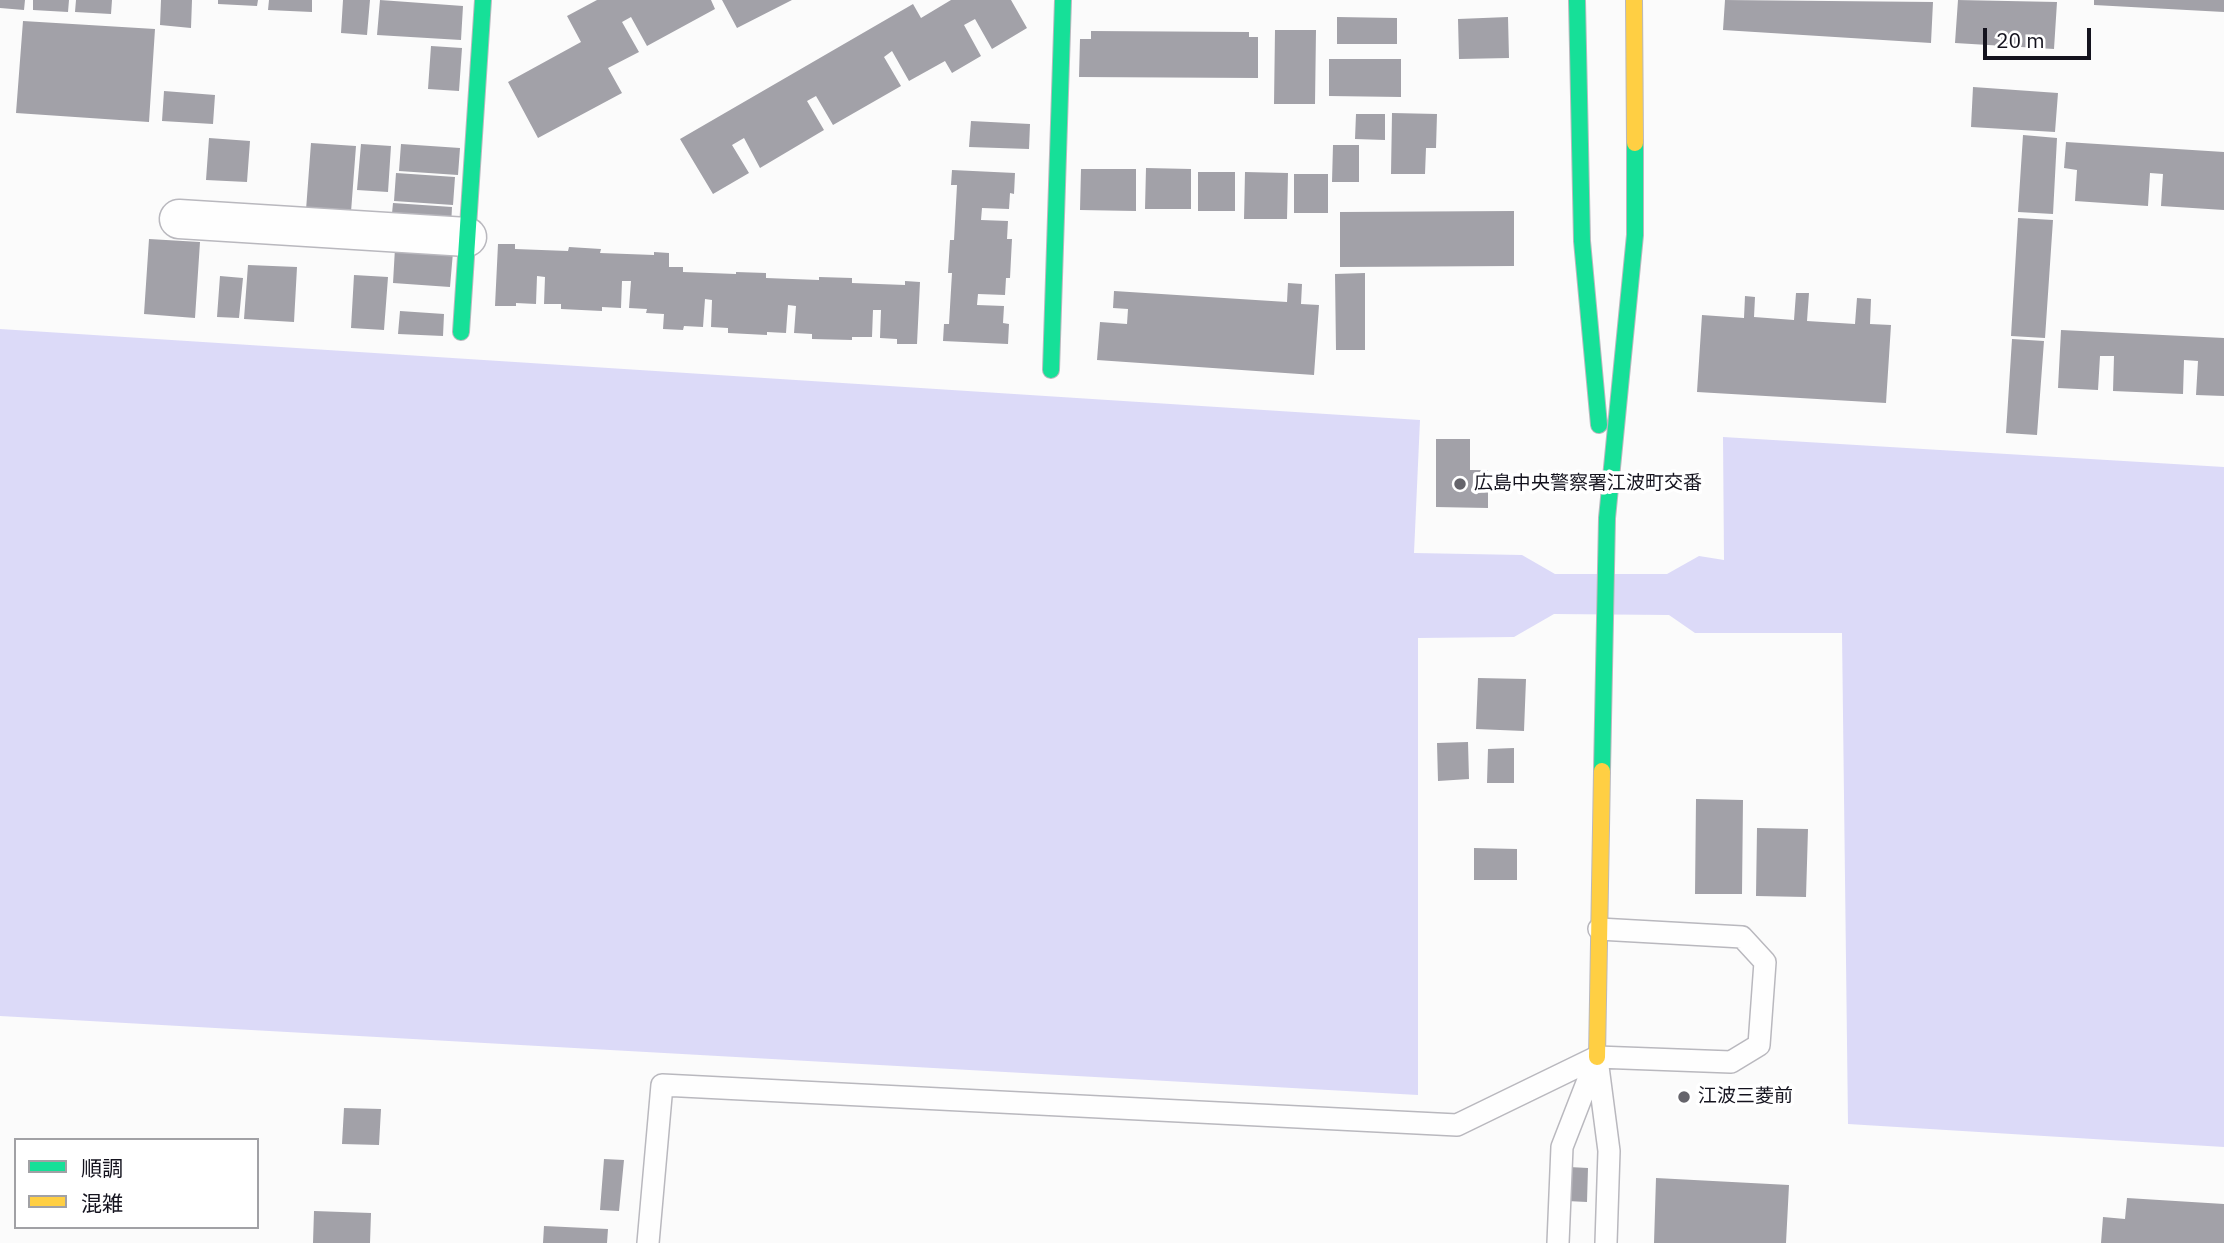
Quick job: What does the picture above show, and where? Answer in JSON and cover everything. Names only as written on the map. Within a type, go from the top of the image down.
[{"type":"street","points":[[461,332],[482,0]]},
{"type":"street","points":[[1051,370],[1063,0]]},
{"type":"street","points":[[1577,0],[1582,241],[1607,518]]},
{"type":"street","points":[[1597,1057],[1607,518],[1635,235],[1634,0]]},
{"type":"street","points":[[179,219],[467,237]]},
{"type":"lane","points":[[648,1243],[662,1085],[1457,1125],[1597,1057],[1731,1062],[1759,1045],[1765,961],[1742,937],[1599,929]]},
{"type":"lane","points":[[1558,1243],[1562,1147],[1597,1057]]},
{"type":"lane","points":[[1597,1057],[1609,1151],[1606,1243]]},
{"type":"water","points":[[0,329],[1420,420],[1414,553],[1522,555],[1555,574],[1667,574],[1699,556],[1724,560],[1723,437],[2224,467],[2224,1147],[1848,1124],[1842,633],[1695,633],[1669,615],[1554,614],[1514,637],[1418,638],[1418,1095],[0,1016]]},
{"type":"building","points":[[0,0],[25,0],[24,10],[0,8]]},
{"type":"building","points":[[33,0],[69,0],[68,12],[33,10]]},
{"type":"building","points":[[76,0],[112,0],[111,14],[75,12]]},
{"type":"building","points":[[161,0],[192,0],[191,28],[160,25]]},
{"type":"building","points":[[218,0],[258,0],[257,6],[218,4]]},
{"type":"building","points":[[269,0],[312,0],[312,12],[268,10]]},
{"type":"building","points":[[343,0],[370,0],[367,35],[341,33]]},
{"type":"building","points":[[380,0],[463,6],[461,40],[377,35]]},
{"type":"building","points":[[597,0],[711,0],[715,9],[647,46],[631,17],[622,22],[639,52],[608,68],[622,93],[538,138],[508,82],[581,42],[567,16]]},
{"type":"building","points":[[722,0],[792,0],[737,28]]},
{"type":"building","points":[[951,0],[1011,0],[1027,28],[992,49],[975,19],[964,25],[981,56],[952,73],[945,61],[909,81],[892,51],[884,57],[901,86],[833,125],[816,96],[807,101],[824,130],[760,168],[744,138],[732,145],[749,173],[713,194],[680,139],[913,4],[921,18]]},
{"type":"building","points":[[1725,0],[1933,2],[1931,43],[1723,30]]},
{"type":"building","points":[[1958,0],[2057,2],[2054,49],[1955,43]]},
{"type":"building","points":[[2094,0],[2224,0],[2224,12],[2094,5]]},
{"type":"building","points":[[1337,17],[1397,18],[1397,44],[1337,44]]},
{"type":"building","points":[[1508,17],[1509,58],[1459,59],[1458,19]]},
{"type":"building","points":[[23,21],[155,29],[149,122],[16,113]]},
{"type":"building","points":[[1275,30],[1316,30],[1315,104],[1274,104]]},
{"type":"building","points":[[1091,31],[1249,32],[1249,37],[1258,37],[1258,78],[1079,77],[1080,39],[1091,39]]},
{"type":"building","points":[[431,46],[462,48],[459,91],[428,89]]},
{"type":"building","points":[[1329,59],[1401,59],[1401,97],[1329,96]]},
{"type":"building","points":[[1973,87],[2058,93],[2055,132],[1971,127]]},
{"type":"building","points":[[164,91],[215,95],[213,124],[162,121]]},
{"type":"building","points":[[1392,113],[1437,114],[1436,148],[1426,148],[1425,174],[1391,174]]},
{"type":"building","points":[[1356,114],[1385,114],[1385,140],[1355,139]]},
{"type":"building","points":[[971,121],[1030,124],[1029,149],[969,147]]},
{"type":"building","points":[[2023,135],[2057,138],[2053,214],[2018,212]]},
{"type":"building","points":[[209,138],[250,141],[247,182],[206,180]]},
{"type":"building","points":[[2066,142],[2224,152],[2224,210],[2161,206],[2163,174],[2150,173],[2148,206],[2075,201],[2077,170],[2064,168]]},
{"type":"building","points":[[311,143],[356,146],[351,212],[306,210]]},
{"type":"building","points":[[361,144],[391,146],[388,192],[357,190]]},
{"type":"building","points":[[401,144],[460,148],[458,175],[399,171]]},
{"type":"building","points":[[1333,145],[1359,145],[1359,182],[1332,182]]},
{"type":"building","points":[[1146,168],[1191,169],[1191,209],[1145,209]]},
{"type":"building","points":[[1081,169],[1136,169],[1136,211],[1080,210]]},
{"type":"building","points":[[952,170],[1015,173],[1014,194],[1010,193],[1009,209],[982,208],[981,220],[1008,221],[1007,239],[1012,239],[1010,278],[1006,278],[1005,295],[978,294],[977,305],[1004,306],[1003,323],[1009,324],[1008,344],[943,341],[944,324],[949,324],[952,273],[948,273],[950,240],[954,240],[957,185],[951,185]]},
{"type":"building","points":[[1198,172],[1235,172],[1235,211],[1198,211]]},
{"type":"building","points":[[1245,172],[1288,173],[1287,219],[1244,219]]},
{"type":"building","points":[[396,173],[455,177],[453,205],[394,201]]},
{"type":"building","points":[[1294,174],[1328,174],[1328,213],[1294,213]]},
{"type":"building","points":[[393,203],[452,207],[451,227],[391,224]]},
{"type":"building","points":[[1514,211],[1514,266],[1340,267],[1340,212]]},
{"type":"building","points":[[2018,218],[2053,220],[2045,338],[2011,336]]},
{"type":"building","points":[[149,239],[200,242],[195,318],[144,314]]},
{"type":"building","points":[[498,244],[515,244],[515,249],[568,251],[569,247],[601,249],[600,253],[669,253],[669,267],[683,267],[683,272],[766,273],[766,278],[819,280],[819,277],[852,278],[852,283],[905,285],[905,281],[920,282],[917,344],[897,344],[897,339],[880,338],[881,310],[873,310],[872,337],[852,337],[852,340],[812,339],[812,334],[794,333],[796,306],[788,305],[786,333],[728,333],[728,328],[711,327],[712,300],[705,299],[703,327],[663,329],[664,314],[629,308],[631,281],[622,281],[621,308],[602,307],[602,311],[561,309],[561,304],[544,304],[545,277],[537,276],[536,304],[495,306]]},
{"type":"building","points":[[395,248],[453,252],[450,287],[393,283]]},
{"type":"building","points":[[248,265],[297,267],[294,322],[244,319]]},
{"type":"building","points":[[1365,273],[1365,350],[1336,350],[1335,274]]},
{"type":"building","points":[[354,275],[388,277],[384,330],[351,328]]},
{"type":"building","points":[[220,276],[243,278],[239,318],[217,317]]},
{"type":"building","points":[[1288,283],[1302,284],[1301,304],[1319,305],[1314,375],[1097,360],[1100,322],[1127,324],[1128,309],[1113,308],[1114,291],[1287,302]]},
{"type":"building","points":[[1796,293],[1809,293],[1807,321],[1855,324],[1857,298],[1871,299],[1870,324],[1891,325],[1886,403],[1697,392],[1702,315],[1744,318],[1745,296],[1755,297],[1754,317],[1794,320]]},
{"type":"building","points":[[400,311],[444,314],[443,336],[398,334]]},
{"type":"building","points":[[2061,330],[2224,338],[2224,396],[2196,395],[2198,361],[2184,360],[2183,394],[2113,391],[2114,356],[2100,356],[2098,390],[2058,388]]},
{"type":"building","points":[[2012,339],[2044,341],[2037,435],[2006,433]]},
{"type":"building","points":[[1436,439],[1470,439],[1470,470],[1488,470],[1488,508],[1436,507]]},
{"type":"building","points":[[1478,678],[1526,679],[1524,731],[1476,729]]},
{"type":"building","points":[[1468,742],[1469,779],[1438,781],[1437,743]]},
{"type":"building","points":[[1514,748],[1514,783],[1487,783],[1488,749]]},
{"type":"building","points":[[1696,799],[1743,800],[1742,894],[1695,894]]},
{"type":"building","points":[[1757,828],[1808,829],[1806,897],[1756,896]]},
{"type":"building","points":[[1474,848],[1517,849],[1517,880],[1474,880]]},
{"type":"building","points":[[344,1108],[381,1109],[379,1145],[342,1144]]},
{"type":"building","points":[[604,1159],[624,1160],[619,1211],[600,1210]]},
{"type":"building","points":[[1569,1167],[1588,1168],[1587,1202],[1567,1201]]},
{"type":"building","points":[[1656,1178],[1789,1185],[1786,1243],[1654,1243]]},
{"type":"building","points":[[2127,1198],[2224,1204],[2224,1243],[2101,1243],[2103,1217],[2125,1219]]},
{"type":"building","points":[[314,1211],[371,1213],[370,1243],[313,1243]]},
{"type":"building","points":[[544,1226],[608,1229],[607,1243],[543,1243]]},
{"type":"traffic: fast","points":[[461,332],[483,0]]},
{"type":"traffic: fast","points":[[1051,370],[1063,0]]},
{"type":"traffic: fast","points":[[1577,0],[1582,241],[1599,425]]},
{"type":"traffic: fast","points":[[1602,771],[1607,518],[1635,235],[1635,143]]},
{"type":"traffic: slow","points":[[1634,0],[1635,143]]},
{"type":"traffic: slow","points":[[1597,1057],[1602,771]]},
{"type":"place","name":"広島中央警察署江波町交番","points":[[1460,484]]},
{"type":"place","name":"江波三菱前","points":[[1684,1097]]}]
